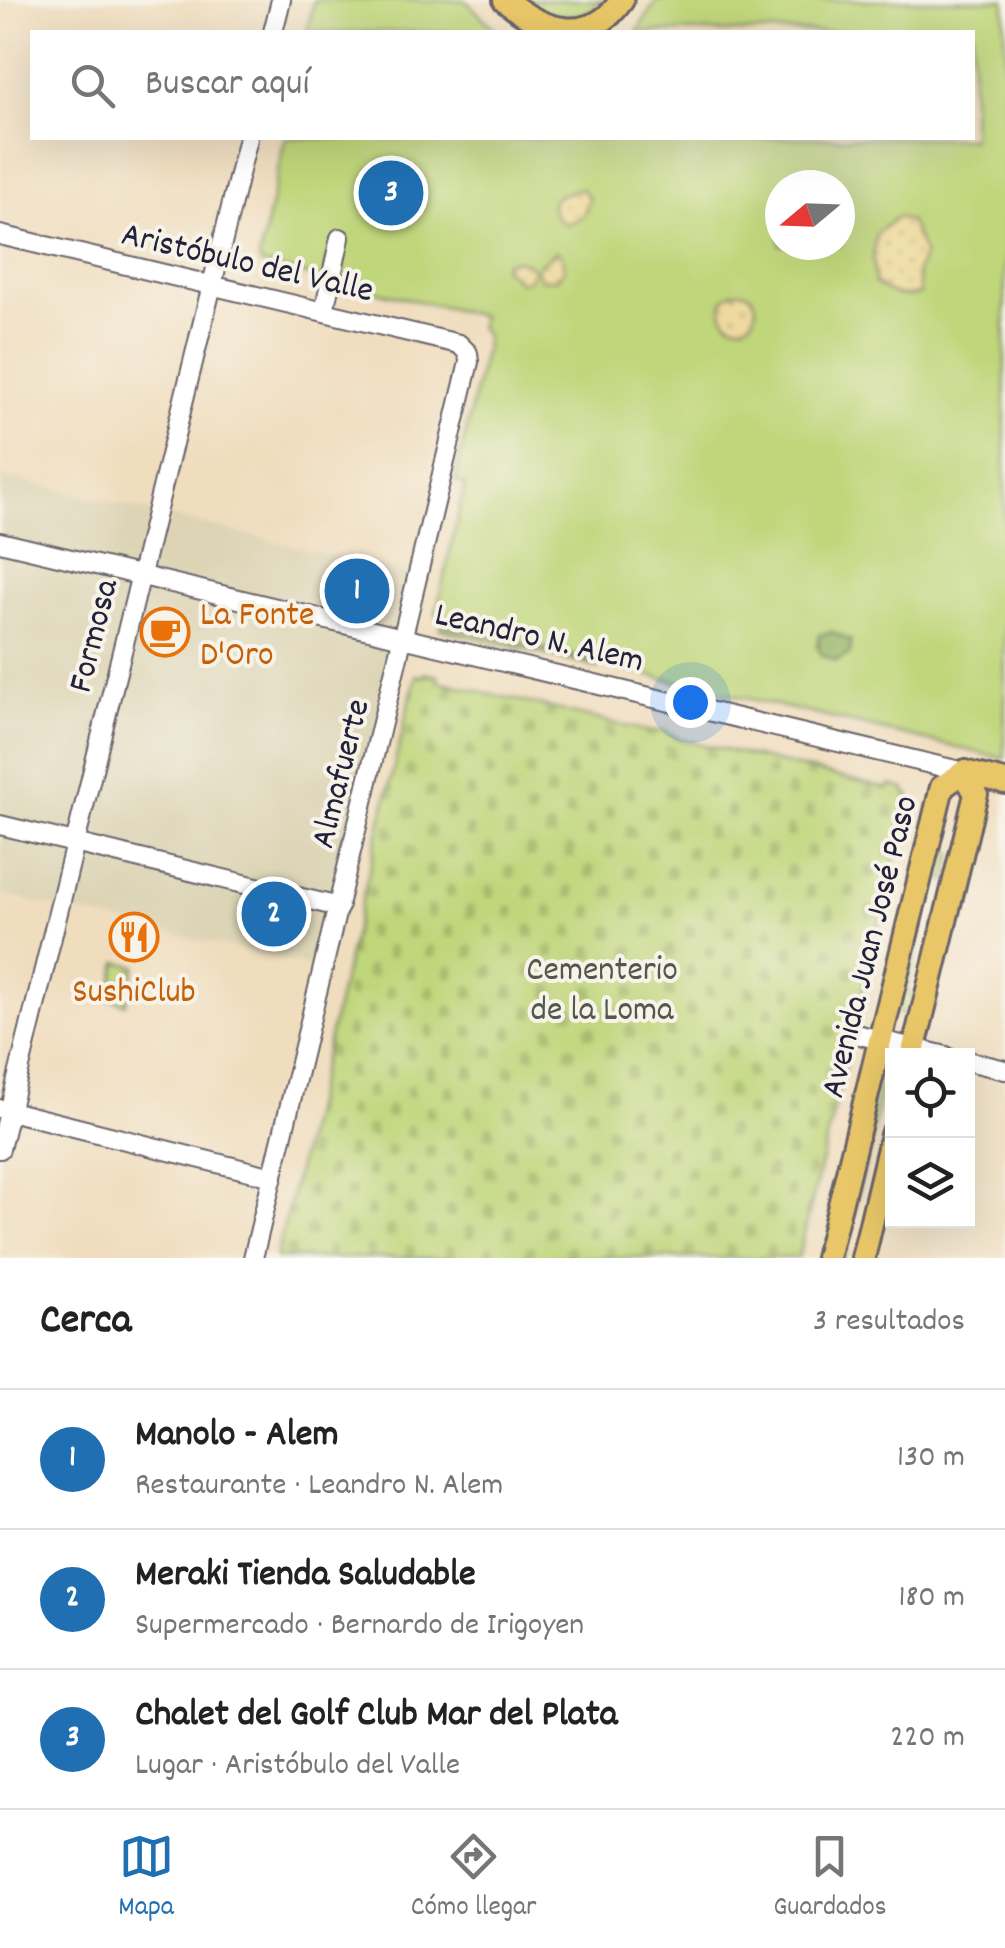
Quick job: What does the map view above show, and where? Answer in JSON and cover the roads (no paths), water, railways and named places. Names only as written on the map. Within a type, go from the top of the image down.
[{"type":"main road","points":[[506,0],[538,24],[556,30],[574,30],[605,18],[622,0]]},
{"type":"main road","name":"Leandro N. Alem","points":[[964,772],[1005,782]]},
{"type":"main road","name":"Avenida Juan José Paso","points":[[827,1258],[942,787],[964,772],[976,794],[914,1048]]},
{"type":"main road","points":[[863,1258],[891,1138]]},
{"type":"street","points":[[274,30],[282,0]]},
{"type":"street","name":"Formosa","points":[[0,1149],[4,1110],[247,140]]},
{"type":"street","name":"Aristóbulo del Valle","points":[[0,235],[459,344],[469,362]]},
{"type":"street","points":[[324,311],[340,238]]},
{"type":"street","name":"Almafuerte","points":[[253,1258],[469,362]]},
{"type":"street","name":"Leandro N. Alem","points":[[0,542],[964,772]]},
{"type":"street","points":[[0,825],[339,907]]},
{"type":"street","points":[[852,1034],[902,1048]]},
{"type":"street","points":[[975,1063],[1005,1070]]},
{"type":"street","points":[[4,1110],[273,1177]]},
{"type":"place","name":"Chalet del Golf Club Mar del Plata","points":[[391,193]]},
{"type":"place","name":"Manolo - Alem","points":[[357,591]]},
{"type":"place","name":"La Fonte D'Oro","points":[[165,632]]},
{"type":"place","name":"Meraki Tienda Saludable","points":[[274,914]]},
{"type":"place","name":"SushiClub","points":[[134,937]]},
{"type":"park label","name":"Cementerio de la Loma","points":[[602,987]]}]
